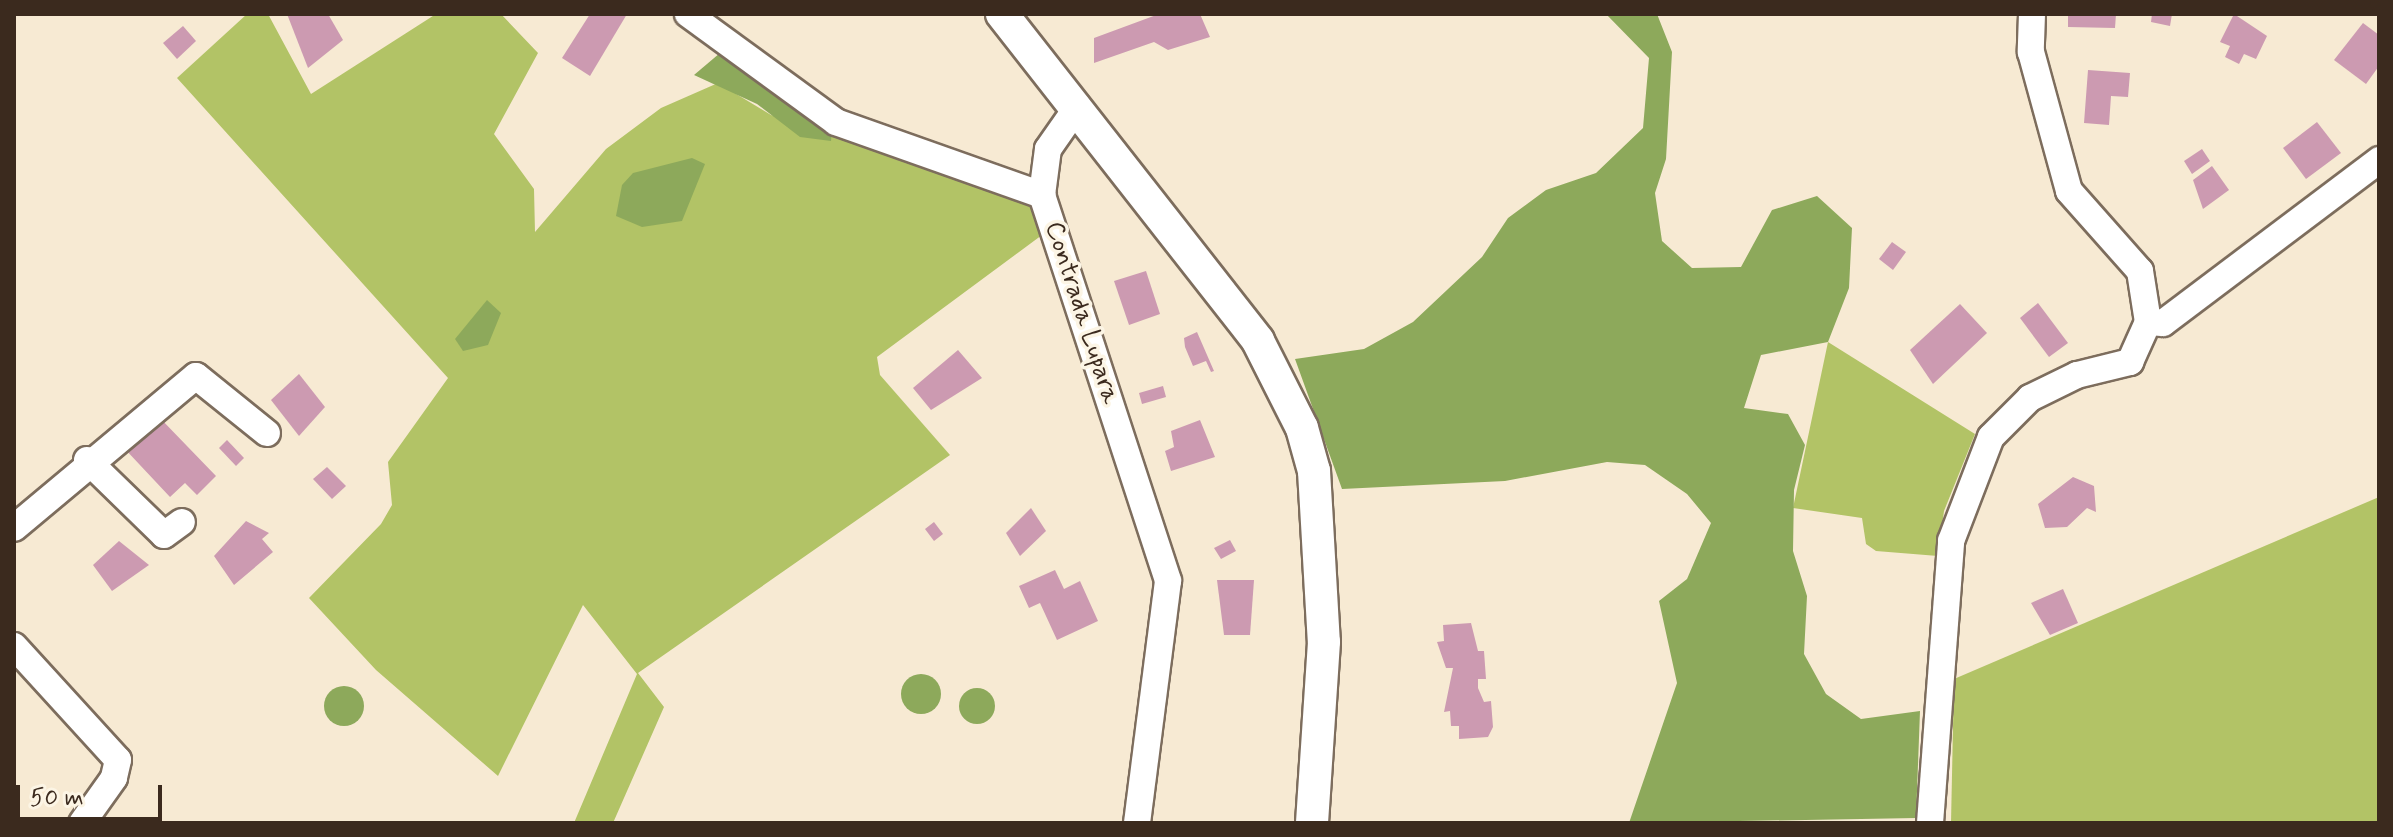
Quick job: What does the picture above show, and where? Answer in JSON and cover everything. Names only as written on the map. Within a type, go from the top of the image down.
[{"type":"main road","points":[[1002,14],[1078,106],[1258,341],[1302,428],[1314,471],[1324,642],[1312,823]]},
{"type":"street","name":"Contrada Lupara","points":[[688,14],[836,122],[1042,195],[1168,581],[1137,823]]},
{"type":"street","points":[[1930,823],[1951,541],[1975,471],[1991,437],[2030,398],[2077,375],[2130,362],[2148,322],[2140,271],[2069,191],[2031,52],[2032,14]]},
{"type":"street","points":[[1042,195],[1048,149],[1078,106]]},
{"type":"street","points":[[2148,322],[2163,323],[2379,160]]},
{"type":"street","points":[[14,528],[87,460],[196,376],[267,433]]},
{"type":"street","points":[[87,460],[164,535],[182,522]]},
{"type":"street","points":[[14,646],[118,760],[114,778],[82,823]]},
{"type":"green space","points":[[247,14],[268,14],[311,94],[436,14],[501,14],[538,53],[494,134],[534,189],[535,232],[606,149],[661,108],[718,83],[771,115],[1036,206],[1042,235],[877,357],[880,375],[950,455],[638,673],[664,707],[613,823],[574,823],[637,674],[583,605],[498,776],[376,670],[309,598],[381,524],[392,505],[388,462],[448,378],[177,78]]},
{"type":"green space","points":[[1606,14],[1657,14],[1672,52],[1666,159],[1655,193],[1662,241],[1692,268],[1741,267],[1772,210],[1817,196],[1852,228],[1849,288],[1828,342],[1761,355],[1744,408],[1788,414],[1805,445],[1794,490],[1793,551],[1807,596],[1804,654],[1826,694],[1861,719],[1920,711],[1916,818],[1629,823],[1677,683],[1659,601],[1687,579],[1711,523],[1687,494],[1645,465],[1607,462],[1505,481],[1342,489],[1295,359],[1364,349],[1413,322],[1482,257],[1508,218],[1546,190],[1596,173],[1643,128],[1649,58]]},
{"type":"green space","points":[[720,53],[832,131],[831,141],[800,137],[757,104],[694,75]]},
{"type":"green space","points":[[692,158],[705,164],[682,221],[642,227],[616,216],[622,185],[633,173]]},
{"type":"green space","points":[[487,300],[501,313],[488,345],[463,351],[455,339]]},
{"type":"green space","points":[[1828,342],[1975,434],[1944,511],[1938,556],[1876,551],[1866,544],[1862,518],[1793,508]]},
{"type":"green space","points":[[2379,497],[2379,823],[1951,823],[1954,679]]},
{"type":"green space","points":[[921,674],[935,680],[941,694],[935,708],[921,714],[907,708],[901,694],[907,680]]},
{"type":"green space","points":[[344,686],[358,692],[364,706],[358,720],[344,726],[330,720],[324,706],[330,692]]},
{"type":"green space","points":[[977,688],[989,694],[995,706],[989,718],[977,724],[965,718],[959,706],[965,694]]},
{"type":"building","points":[[287,14],[328,14],[343,40],[308,68]]},
{"type":"building","points":[[590,14],[627,14],[590,76],[562,58]]},
{"type":"building","points":[[1159,14],[1200,14],[1210,37],[1168,50],[1154,42],[1094,63],[1094,38]]},
{"type":"building","points":[[2068,14],[2116,14],[2115,28],[2068,27]]},
{"type":"building","points":[[2152,14],[2172,14],[2170,26],[2151,22]]},
{"type":"building","points":[[2234,14],[2267,36],[2256,59],[2244,54],[2239,64],[2225,57],[2230,46],[2220,42]]},
{"type":"building","points":[[2363,23],[2379,35],[2379,66],[2366,84],[2334,60]]},
{"type":"building","points":[[183,26],[196,41],[177,59],[163,43]]},
{"type":"building","points":[[2088,70],[2130,73],[2128,97],[2111,96],[2109,125],[2084,123]]},
{"type":"building","points":[[2317,122],[2341,153],[2306,179],[2283,148]]},
{"type":"building","points":[[2202,149],[2210,161],[2192,174],[2184,161]]},
{"type":"building","points":[[2212,166],[2229,190],[2203,209],[2193,180]]},
{"type":"building","points":[[1892,242],[1906,252],[1893,270],[1879,259]]},
{"type":"building","points":[[1146,271],[1160,314],[1129,325],[1114,281]]},
{"type":"building","points":[[2038,303],[2068,343],[2049,357],[2020,318]]},
{"type":"building","points":[[1960,304],[1987,333],[1933,384],[1910,350]]},
{"type":"building","points":[[1197,332],[1214,371],[1211,372],[1206,361],[1193,366],[1184,338]]},
{"type":"building","points":[[958,350],[982,378],[931,410],[913,388]]},
{"type":"building","points":[[299,374],[325,407],[299,436],[271,400]]},
{"type":"building","points":[[1163,386],[1166,397],[1142,404],[1139,393]]},
{"type":"building","points":[[158,416],[216,476],[197,495],[185,483],[170,497],[124,448]]},
{"type":"building","points":[[1200,420],[1215,457],[1171,471],[1165,451],[1174,447],[1171,431]]},
{"type":"building","points":[[227,440],[244,458],[236,466],[219,448]]},
{"type":"building","points":[[327,467],[346,486],[332,499],[313,479]]},
{"type":"building","points":[[2073,477],[2094,486],[2096,512],[2087,508],[2067,527],[2045,528],[2038,504]]},
{"type":"building","points":[[1031,508],[1046,531],[1020,556],[1006,533]]},
{"type":"building","points":[[246,521],[269,533],[262,539],[273,552],[234,585],[214,556]]},
{"type":"building","points":[[934,522],[943,534],[934,541],[925,529]]},
{"type":"building","points":[[1230,540],[1236,551],[1221,559],[1214,548]]},
{"type":"building","points":[[119,541],[149,565],[112,591],[93,565]]},
{"type":"building","points":[[1055,570],[1064,589],[1080,581],[1098,621],[1057,640],[1040,603],[1029,608],[1019,586]]},
{"type":"building","points":[[1217,580],[1254,580],[1250,635],[1224,635]]},
{"type":"building","points":[[2063,589],[2078,623],[2050,635],[2031,603]]},
{"type":"building","points":[[1471,623],[1478,651],[1484,651],[1486,679],[1478,679],[1478,688],[1484,702],[1491,701],[1493,727],[1488,737],[1459,739],[1459,726],[1451,726],[1450,711],[1444,712],[1453,668],[1446,668],[1437,642],[1444,641],[1443,625]]}]
